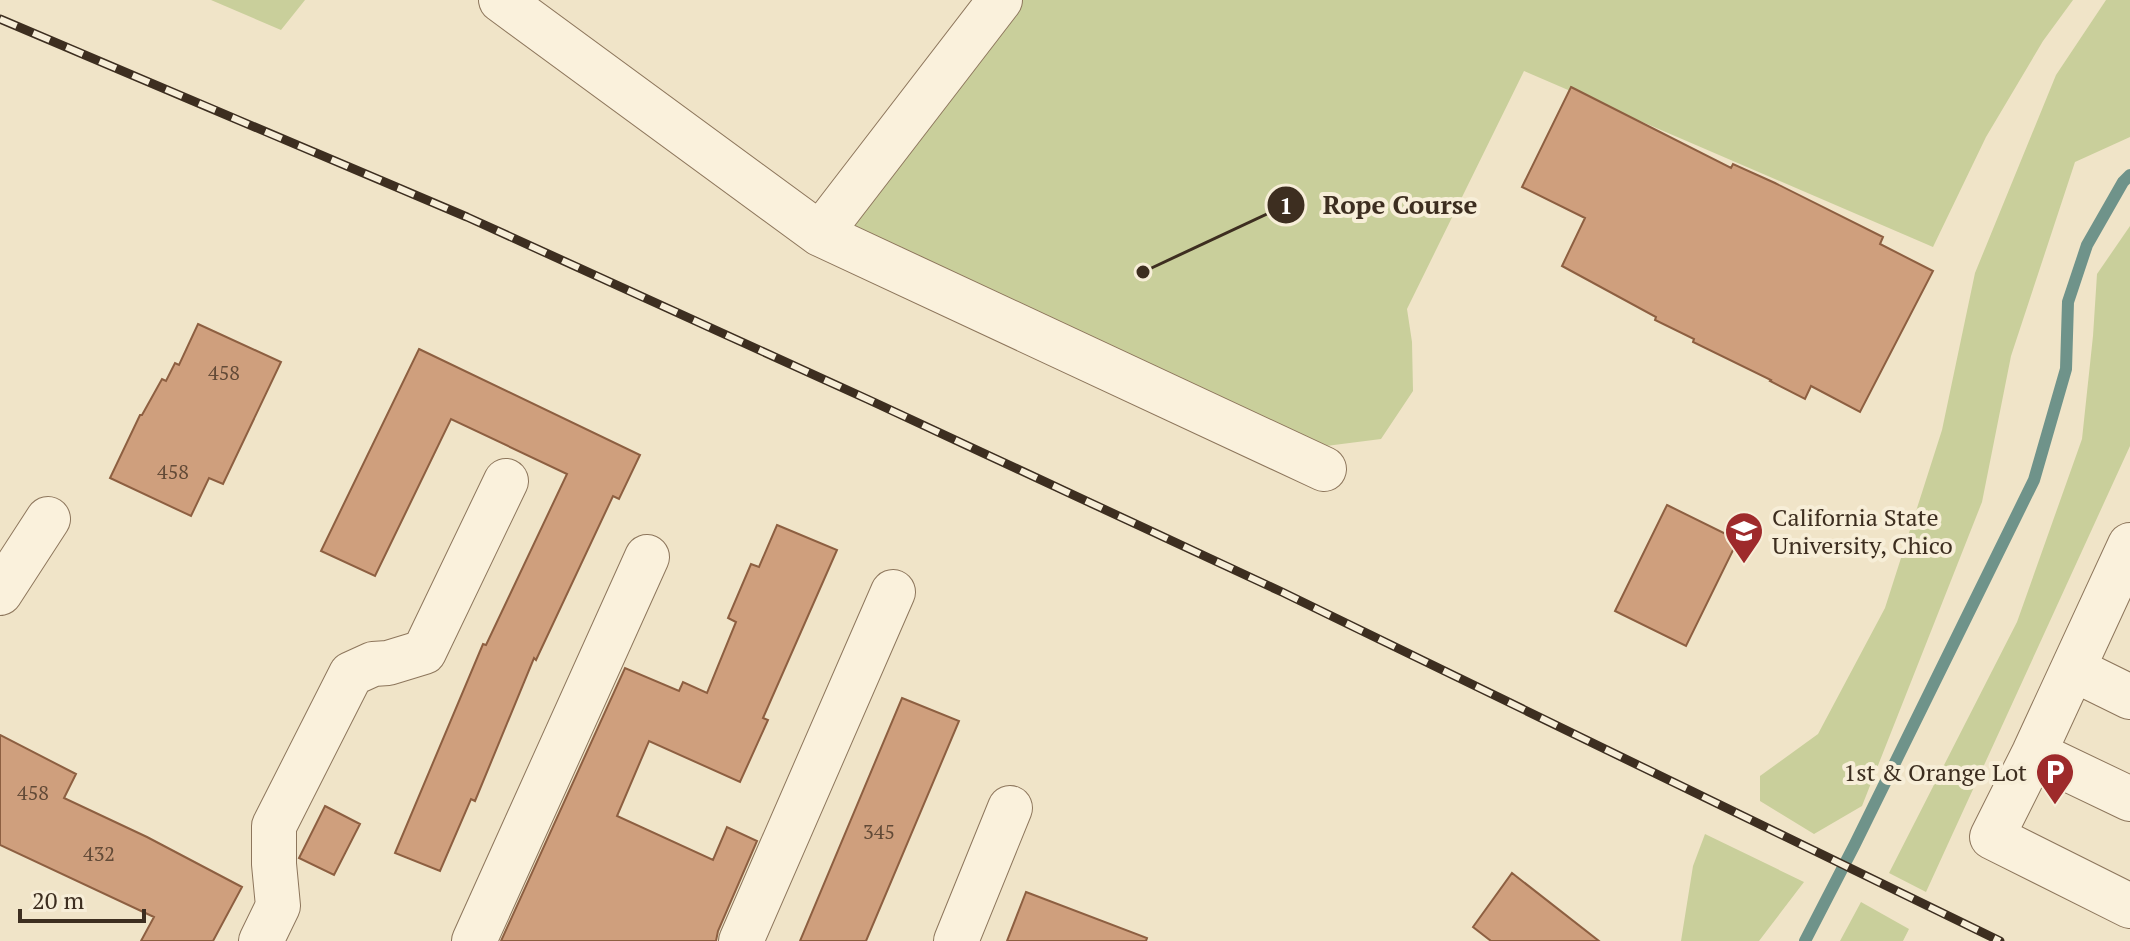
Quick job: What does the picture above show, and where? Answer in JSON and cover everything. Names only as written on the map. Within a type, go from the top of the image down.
[{"type":"street","points":[[501,0],[820,234],[1324,469]]},
{"type":"street","points":[[820,234],[1000,0]]},
{"type":"street","points":[[261,941],[278,906],[274,826],[351,674],[373,664],[424,652],[506,481]]},
{"type":"street","points":[[0,593],[48,519]]},
{"type":"street","points":[[2130,545],[1992,837],[2130,906]]},
{"type":"street","points":[[474,941],[647,557]]},
{"type":"street","points":[[741,941],[893,592]]},
{"type":"street","points":[[2073,669],[2130,697]]},
{"type":"street","points":[[2034,753],[2130,799]]},
{"type":"street","points":[[956,941],[1010,808]]},
{"type":"green space","points":[[211,0],[305,0],[281,30]]},
{"type":"green space","points":[[1013,0],[2073,0],[2043,41],[1986,137],[1933,247],[1524,71],[1407,309],[1412,342],[1413,391],[1381,439],[1326,446],[840,221]]},
{"type":"green space","points":[[2106,0],[2130,0],[2130,137],[2075,162],[2011,356],[1982,502],[1862,806],[1814,834],[1760,801],[1760,776],[1818,734],[1885,608],[1942,430],[1975,273],[2056,75]]},
{"type":"green space","points":[[2130,226],[2130,446],[1926,892],[1889,873],[2017,622],[2082,439],[2097,274]]},
{"type":"green space","points":[[1705,834],[1804,882],[1759,941],[1681,941],[1693,866]]},
{"type":"green space","points":[[1861,902],[1909,929],[1903,941],[1840,941]]},
{"type":"building","points":[[1571,87],[1731,168],[1733,164],[1775,183],[1883,237],[1880,244],[1933,271],[1860,412],[1811,386],[1805,399],[1693,342],[1694,339],[1562,266],[1585,218],[1522,187]]},
{"type":"building","points":[[198,324],[281,362],[223,484],[209,478],[191,516],[110,478],[140,415],[162,379],[166,381],[175,363],[179,365]]},
{"type":"building","points":[[419,349],[640,455],[619,499],[613,496],[536,660],[534,658],[475,801],[471,799],[440,871],[395,853],[483,644],[486,645],[567,474],[451,419],[375,576],[321,551]]},
{"type":"building","points":[[1667,505],[1738,540],[1686,646],[1615,611]]},
{"type":"building","points":[[777,525],[837,550],[763,718],[768,720],[740,782],[649,741],[617,816],[713,860],[727,827],[757,841],[716,941],[501,941],[625,668],[679,691],[683,682],[707,693],[736,622],[728,618],[751,564],[759,567]]},
{"type":"building","points":[[902,698],[959,721],[866,941],[800,941]]},
{"type":"building","points":[[0,735],[76,774],[64,798],[242,887],[213,941],[141,941],[154,917],[0,845]]},
{"type":"building","points":[[325,806],[360,824],[334,875],[299,858]]},
{"type":"building","points":[[1512,873],[1599,941],[1491,941],[1473,927]]},
{"type":"building","points":[[1026,892],[1147,938],[1146,941],[1007,941]]},
{"type":"waterway","points":[[1805,941],[2034,480],[2066,369],[2068,302],[2087,245],[2130,175]]},
{"type":"railway","points":[[0,19],[467,217],[867,399],[1282,592],[2000,941]]},
{"type":"place","name":"Rope Course","points":[[1143,272]]},
{"type":"place","name":"California State University, Chico","points":[[1744,565]]},
{"type":"place","name":"1st & Orange Lot","points":[[2055,806]]}]
